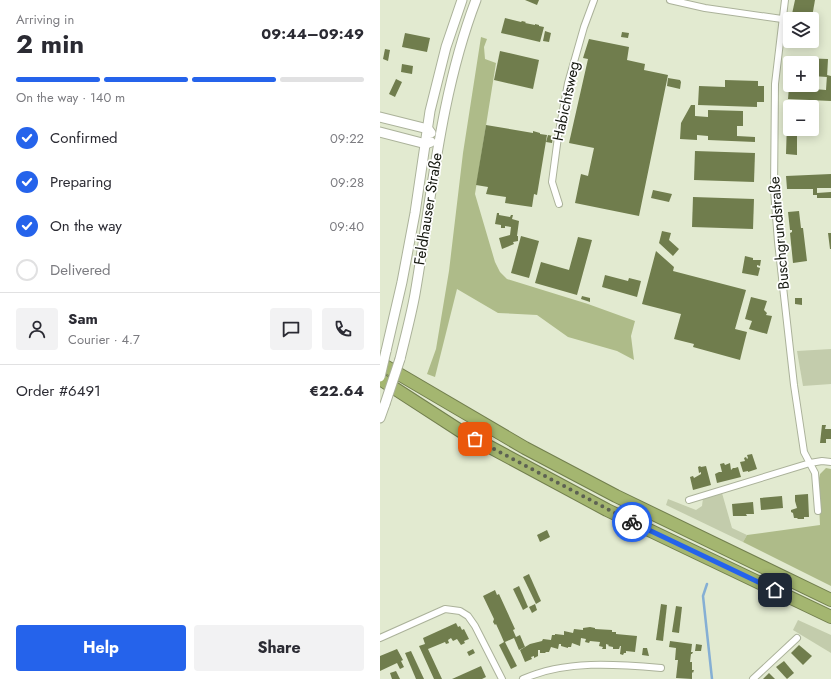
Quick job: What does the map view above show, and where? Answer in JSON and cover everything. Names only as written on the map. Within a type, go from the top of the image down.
[{"type":"highway","points":[[380,363],[525,448],[602,488],[831,600]]},
{"type":"highway","points":[[380,378],[462,432],[607,510],[831,617]]},
{"type":"highway","points":[[380,390],[436,423],[462,432]]},
{"type":"main road","name":"Feldhauser Straße","points":[[380,378],[411,236],[430,111],[446,47],[462,0]]},
{"type":"main road","name":"Feldhauser Straße","points":[[380,418],[400,359],[414,296],[438,140],[456,64],[476,0]]},
{"type":"main road","points":[[380,117],[428,129],[438,140],[426,144],[380,132]]},
{"type":"street","name":"Habichtsweg","points":[[559,204],[552,182],[560,124],[568,83],[594,0]]},
{"type":"street","points":[[670,0],[718,10],[782,19]]},
{"type":"street","name":"Buschgrundstraße","points":[[785,0],[775,84],[774,190],[778,242],[794,385],[804,452],[815,473],[818,511]]},
{"type":"street","points":[[689,500],[810,463],[822,461],[831,462]]},
{"type":"street","points":[[380,638],[445,609],[460,611],[468,616],[475,626],[502,679]]},
{"type":"street","points":[[753,679],[797,638]]},
{"type":"street","points":[[523,679],[547,671],[572,666],[622,664],[661,668]]},
{"type":"green space","points":[[481,37],[487,39],[484,47],[485,59],[496,63],[475,194],[495,262],[500,272],[507,279],[588,304],[635,321],[631,336],[634,360],[617,351],[568,337],[537,315],[498,313],[457,289],[435,377],[427,374],[436,349],[449,271],[463,153]]},
{"type":"green space","points":[[831,349],[831,384],[803,386],[797,351]]},
{"type":"green space","points":[[826,468],[831,469],[831,586],[743,542],[747,535],[820,525],[818,482],[820,474]]},
{"type":"green space","points":[[722,493],[732,528],[747,535],[743,542],[666,505],[668,499],[696,510],[702,506],[703,498]]},
{"type":"green space","points":[[798,620],[831,635],[831,653],[793,630]]},
{"type":"building","points":[[525,0],[539,0],[537,5]]},
{"type":"building","points":[[795,0],[815,0],[813,12],[792,12]]},
{"type":"building","points":[[505,18],[544,27],[540,42],[501,33]]},
{"type":"building","points":[[545,31],[551,33],[549,42],[543,41]]},
{"type":"building","points":[[622,32],[629,33],[628,38],[621,37]]},
{"type":"building","points":[[405,33],[430,38],[427,52],[402,47]]},
{"type":"building","points":[[589,39],[629,47],[627,60],[645,64],[644,70],[668,75],[639,216],[575,203],[581,174],[588,176],[594,148],[569,143],[588,59],[583,58]]},
{"type":"building","points":[[385,49],[390,50],[388,61],[383,59]]},
{"type":"building","points":[[500,51],[539,60],[533,89],[494,80]]},
{"type":"building","points":[[819,59],[828,59],[827,77],[819,76]]},
{"type":"building","points":[[402,64],[413,66],[412,74],[401,72]]},
{"type":"building","points":[[827,75],[831,76],[831,101],[788,99],[789,92],[819,92],[819,89],[826,90]]},
{"type":"building","points":[[668,78],[680,80],[680,89],[667,86]]},
{"type":"building","points":[[396,79],[402,82],[395,97],[389,94]]},
{"type":"building","points":[[725,80],[758,81],[758,86],[764,86],[764,102],[757,102],[757,107],[698,105],[699,86],[725,87]]},
{"type":"building","points":[[691,105],[695,105],[695,116],[708,117],[708,110],[743,111],[743,126],[737,126],[737,136],[755,137],[755,142],[708,140],[708,136],[697,135],[697,140],[680,139],[681,123]]},
{"type":"building","points":[[486,125],[533,133],[533,131],[547,135],[537,195],[534,194],[532,207],[505,203],[506,197],[486,194],[488,187],[476,185]]},
{"type":"building","points":[[548,135],[553,136],[552,143],[546,142]]},
{"type":"building","points":[[787,136],[797,136],[797,155],[786,154]]},
{"type":"building","points":[[695,151],[755,153],[754,182],[694,180]]},
{"type":"building","points":[[831,174],[831,188],[817,188],[817,193],[831,192],[831,198],[817,198],[817,195],[813,195],[813,189],[787,189],[786,176]]},
{"type":"building","points":[[653,190],[672,194],[669,202],[651,198]]},
{"type":"building","points":[[693,197],[754,199],[753,229],[692,227]]},
{"type":"building","points":[[799,211],[801,228],[803,228],[807,261],[793,263],[790,233],[792,230],[790,230],[788,212]]},
{"type":"building","points":[[497,213],[499,213],[499,215],[510,217],[513,215],[512,219],[519,221],[517,236],[518,241],[513,242],[514,244],[502,249],[499,238],[510,235],[511,227],[505,226],[505,228],[501,228],[501,225],[495,224]]},
{"type":"building","points":[[662,231],[671,233],[669,240],[679,249],[673,256],[659,243]]},
{"type":"building","points":[[828,233],[831,233],[831,249],[830,249]]},
{"type":"building","points":[[521,236],[539,241],[529,278],[511,273]]},
{"type":"building","points":[[578,237],[592,240],[577,295],[535,283],[541,262],[569,270]]},
{"type":"building","points":[[656,251],[674,267],[673,271],[746,290],[735,329],[747,332],[740,360],[693,347],[694,344],[674,339],[681,314],[642,304]]},
{"type":"building","points":[[745,256],[753,258],[753,260],[761,260],[760,266],[757,265],[757,267],[760,268],[758,276],[742,273]]},
{"type":"building","points":[[605,275],[628,281],[629,278],[641,281],[637,297],[602,287]]},
{"type":"building","points":[[582,296],[590,298],[590,302],[581,299]]},
{"type":"building","points":[[751,297],[767,301],[764,310],[767,313],[766,315],[772,316],[767,334],[749,329],[752,321],[745,319]]},
{"type":"building","points":[[795,298],[802,298],[802,305],[795,304]]},
{"type":"building","points":[[822,425],[826,425],[825,429],[831,429],[831,439],[826,439],[826,443],[820,443]]},
{"type":"building","points":[[752,454],[757,469],[743,472],[740,462],[745,461],[744,458],[746,457],[747,459],[748,458],[747,455]]},
{"type":"building","points":[[724,463],[725,465],[730,463],[731,470],[738,467],[741,477],[717,483],[715,474],[722,472],[720,464]]},
{"type":"building","points":[[706,466],[711,485],[693,490],[690,477],[693,476],[694,478],[701,474],[701,472],[699,473],[698,467]]},
{"type":"building","points":[[808,494],[809,517],[804,517],[804,519],[794,518],[791,510],[797,508],[795,495]]},
{"type":"building","points":[[782,496],[783,508],[761,510],[760,498]]},
{"type":"building","points":[[753,502],[754,514],[746,514],[747,516],[733,516],[732,504]]},
{"type":"building","points":[[547,530],[550,537],[540,542],[537,535]]},
{"type":"building","points":[[529,574],[541,601],[536,604],[523,577]]},
{"type":"building","points":[[519,586],[528,607],[523,610],[513,589]]},
{"type":"building","points":[[495,590],[497,595],[499,594],[515,629],[513,630],[516,637],[520,635],[525,647],[519,650],[514,638],[505,642],[517,666],[511,669],[499,645],[504,642],[496,624],[495,625],[493,622],[494,619],[483,596]]},
{"type":"building","points":[[535,604],[537,610],[532,613],[529,607]]},
{"type":"building","points":[[661,604],[667,605],[663,641],[656,640]]},
{"type":"building","points":[[676,606],[682,607],[679,633],[672,632]]},
{"type":"building","points":[[456,623],[462,630],[464,629],[469,639],[464,641],[465,643],[461,645],[457,639],[453,641],[451,638],[448,640],[449,643],[446,644],[445,642],[428,649],[442,679],[434,679],[419,646],[425,644],[423,638]]},
{"type":"building","points":[[590,627],[595,629],[612,630],[612,632],[616,632],[616,634],[637,636],[635,652],[626,651],[623,655],[620,654],[621,646],[619,649],[613,649],[613,647],[606,644],[606,649],[602,649],[603,647],[599,646],[600,642],[590,641],[589,643],[585,642],[586,639],[581,638],[580,646],[572,643],[571,647],[568,648],[559,644],[558,649],[551,647],[549,652],[540,653],[540,650],[538,650],[538,656],[534,658],[534,656],[531,657],[532,659],[525,662],[520,650],[530,644],[542,641],[543,639],[551,640],[552,635],[564,635],[564,631],[573,633],[574,629],[583,630],[583,628]]},
{"type":"building","points":[[670,641],[692,644],[691,652],[693,652],[691,654],[690,662],[692,662],[692,670],[694,670],[693,673],[692,672],[692,679],[676,678],[678,660],[675,660],[676,648],[669,647]]},
{"type":"building","points":[[696,644],[702,645],[701,651],[695,651]]},
{"type":"building","points":[[799,645],[812,656],[803,665],[791,653]]},
{"type":"building","points":[[643,648],[647,648],[649,656],[642,655]]},
{"type":"building","points":[[397,649],[403,660],[401,661],[404,667],[400,669],[397,663],[380,671],[380,656]]},
{"type":"building","points":[[473,649],[475,653],[469,656],[467,652]]},
{"type":"building","points":[[411,651],[424,679],[416,679],[405,653]]},
{"type":"building","points":[[784,661],[794,673],[787,679],[776,667]]},
{"type":"building","points":[[481,666],[486,677],[482,679],[452,679]]},
{"type":"building","points":[[396,671],[400,679],[392,679],[390,673]]},
{"type":"building","points":[[769,673],[775,679],[763,679]]},
{"type":"waterway","points":[[707,584],[703,596],[712,679]]},
{"type":"way so far","points":[[475,439],[632,522]]},
{"type":"route","points":[[632,522],[775,590]]}]
